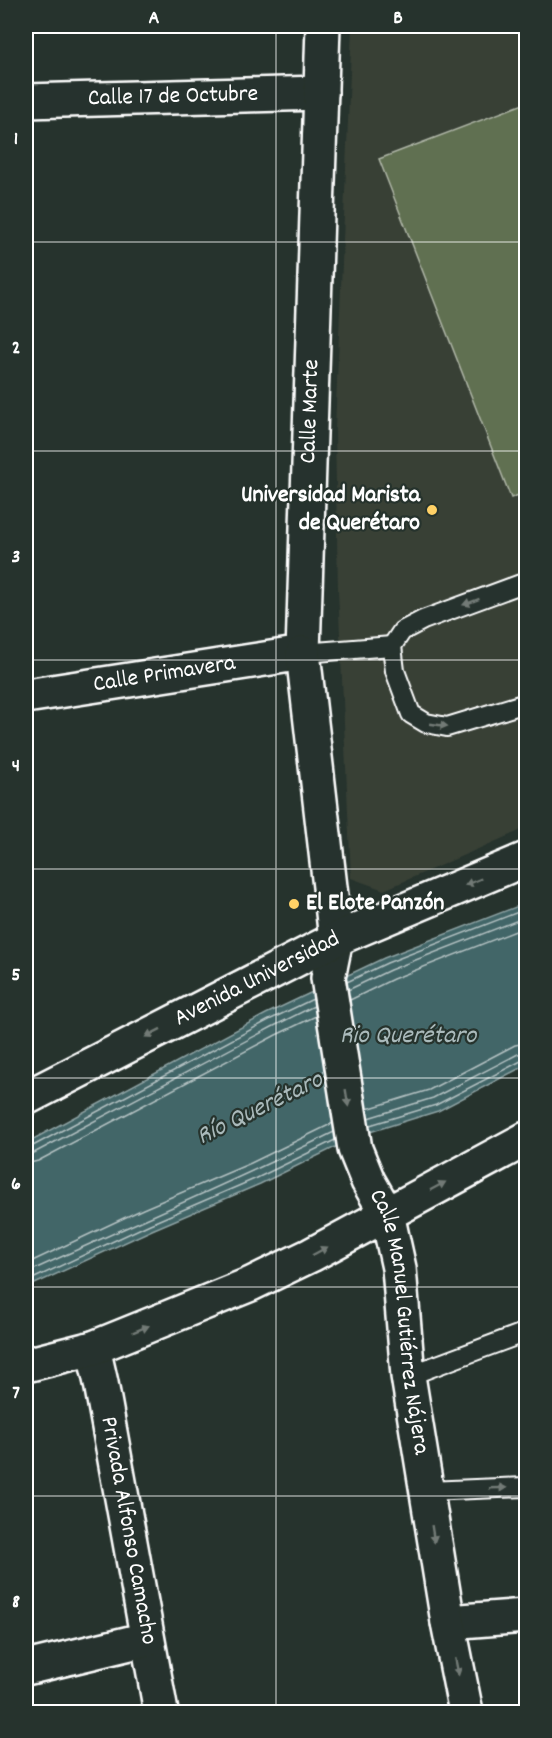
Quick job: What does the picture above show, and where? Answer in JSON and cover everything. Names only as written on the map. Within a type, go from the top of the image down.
[{"type":"street","name":"Calle Marte","points":[[323,26],[303,653],[336,939]]},
{"type":"street","name":"Calle 17 de Octubre","points":[[26,101],[321,93]]},
{"type":"street","name":"Calle Primavera","points":[[26,696],[303,653]]},
{"type":"street","name":"Avenida Universidad","points":[[26,1098],[336,939],[526,859]]},
{"type":"street","name":"Calle Manuel Gutiérrez Nájera","points":[[336,939],[328,978],[355,1149],[368,1181],[387,1214],[399,1268],[408,1376],[448,1622],[466,1713]]},
{"type":"street","points":[[26,1365],[93,1348],[251,1284],[311,1255],[526,1139]]},
{"type":"street","name":"Privada Alfonso Camacho","points":[[93,1348],[161,1713]]},
{"type":"street","points":[[448,1622],[526,1616]]},
{"type":"street","points":[[26,1668],[147,1639]]},
{"type":"lane","points":[[526,582],[423,620],[402,631],[392,646],[395,671],[411,714],[426,723],[447,727],[526,703]]},
{"type":"lane","points":[[303,653],[392,646]]},
{"type":"lane","points":[[408,1376],[526,1332]]},
{"type":"lane","points":[[427,1491],[526,1487]]},
{"type":"shaded area","name":"Universidad Marista de Querétaro","points":[[352,26],[526,26],[526,828],[384,890],[351,878],[338,590],[335,430]]},
{"type":"green space","points":[[526,103],[526,492],[511,498],[379,159]]},
{"type":"water","name":"Rio Querétaro","points":[[526,903],[526,1065],[438,1111],[360,1135],[260,1184],[152,1230],[26,1288],[26,1143],[266,1014],[384,958]]},
{"type":"place","name":"Universidad Marista de Querétaro","points":[[432,510]]},
{"type":"place","name":"El Elote Panzón","points":[[294,904]]},
{"type":"water label","name":"Río Querétaro","points":[[260,1109]]}]
